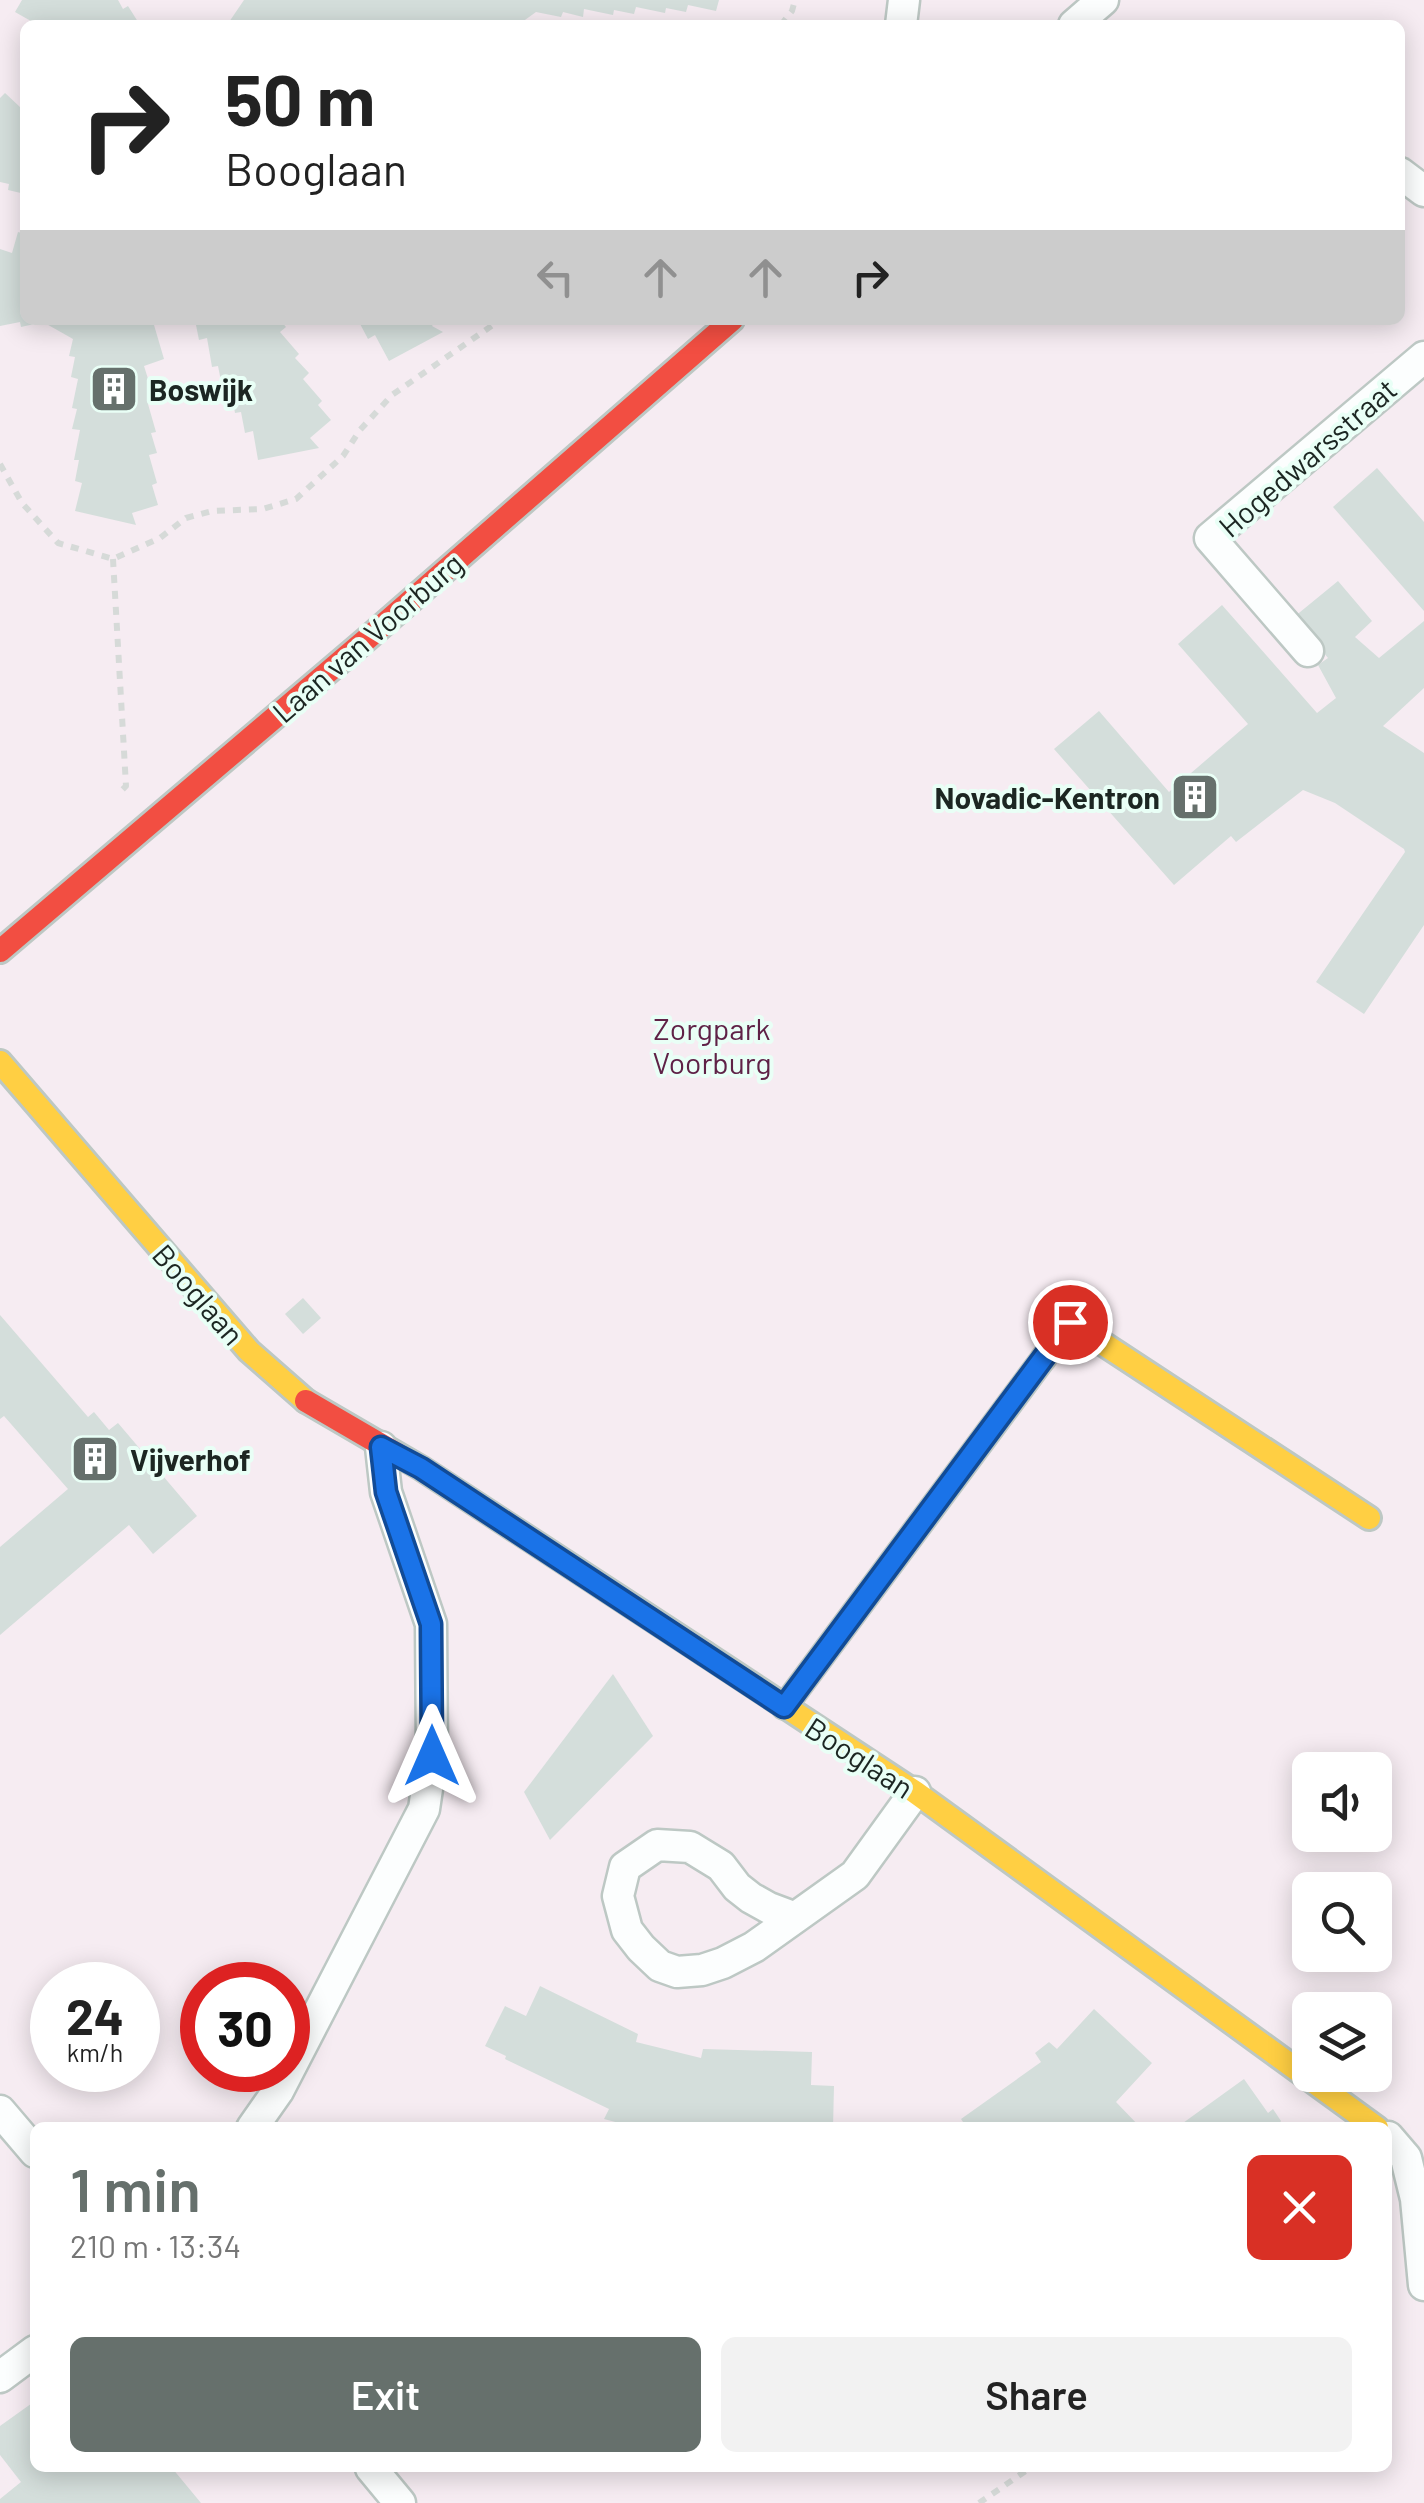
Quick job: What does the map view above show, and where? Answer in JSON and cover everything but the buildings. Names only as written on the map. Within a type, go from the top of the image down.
[{"type":"street","points":[[1080,20],[1102,0]]},
{"type":"street","name":"Laan van Voorburg","points":[[0,952],[382,626],[721,325]]},
{"type":"street","name":"Hogedwarsstraat","points":[[1308,650],[1210,538],[1424,357]]},
{"type":"street","name":"Booglaan","points":[[0,1062],[249,1350],[310,1404],[421,1468],[914,1792],[1368,2122]]},
{"type":"street","points":[[784,1707],[1070,1322],[1369,1518]]},
{"type":"street","points":[[256,2122],[278,2092],[424,1809],[432,1756],[431,1624],[386,1492],[381,1447]]},
{"type":"street","points":[[794,1917],[752,1898],[720,1866],[690,1847],[657,1845],[625,1867],[618,1896],[628,1930],[660,1966],[677,1972],[723,1963],[754,1947],[855,1875],[914,1792]]},
{"type":"street","points":[[0,2111],[30,2146]]},
{"type":"street","points":[[1392,2142],[1406,2158],[1416,2199],[1424,2285]]},
{"type":"street","points":[[0,2377],[30,2355]]},
{"type":"street","points":[[375,2472],[400,2503]]},
{"type":"path","points":[[0,464],[22,502],[58,543],[113,560],[160,538],[186,518],[212,510],[263,509],[296,499],[343,456],[360,430],[392,395],[493,325]]},
{"type":"path","points":[[112,799],[126,786],[113,560]]},
{"type":"path","points":[[979,2503],[1024,2472]]},
{"type":"green space","name":"Zorgpark Voorburg","points":[[0,0],[1424,0],[1424,2503],[0,2503]]},
{"type":"traffic: fast","points":[[784,1707],[1043,1359]]},
{"type":"traffic: slow","points":[[0,1062],[249,1351],[306,1401]]},
{"type":"traffic: slow","points":[[1043,1359],[1070,1322],[1369,1518]]},
{"type":"traffic: slow","points":[[704,1653],[915,1792],[1369,2122]]},
{"type":"traffic: jam","points":[[0,951],[368,638],[726,325]]},
{"type":"traffic: jam","points":[[306,1401],[421,1468],[704,1653]]},
{"type":"place","name":"Boswijk","points":[[114,389]]},
{"type":"place","name":"Novadic-Kentron","points":[[1195,797]]},
{"type":"place","name":"Vijverhof","points":[[95,1459]]},
{"type":"route","points":[[432,1756],[431,1624],[386,1492],[381,1447],[421,1468],[784,1707],[1070,1322]]}]
